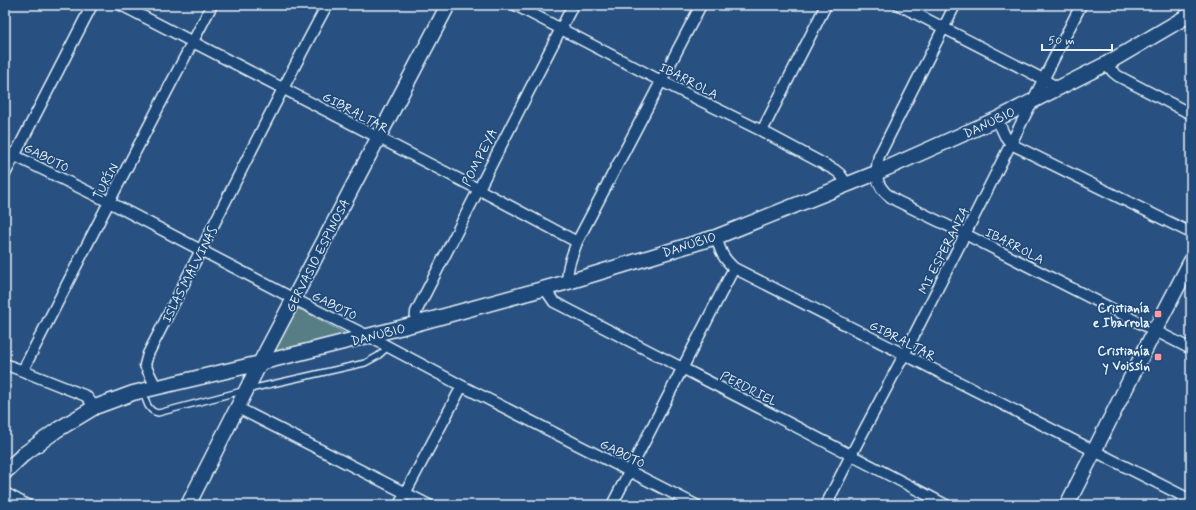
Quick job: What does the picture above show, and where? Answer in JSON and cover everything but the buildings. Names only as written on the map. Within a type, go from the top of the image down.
[{"type":"street","points":[[5,174],[92,5]]},
{"type":"street","name":"GIBRALTAR","points":[[122,5],[478,189],[577,242]]},
{"type":"street","name":"TURÍN","points":[[23,370],[212,5]]},
{"type":"street","name":"ISLAS MALVINAS","points":[[149,389],[145,366],[148,354],[282,88],[326,5]]},
{"type":"street","name":"GERVASIO ESPINOSA","points":[[188,505],[377,138],[448,5]]},
{"type":"street","name":"IBARROLA","points":[[515,5],[661,81],[762,131],[835,170],[848,184]]},
{"type":"street","name":"POMPEYA","points":[[415,324],[416,312],[573,5]]},
{"type":"street","points":[[568,282],[568,268],[577,242],[701,5]]},
{"type":"street","points":[[762,131],[826,5]]},
{"type":"street","points":[[899,5],[1058,88]]},
{"type":"street","points":[[876,172],[876,165],[879,156],[955,5]]},
{"type":"street","name":"MI ESPERANZA","points":[[826,505],[966,234],[1081,5]]},
{"type":"street","name":"DANUBIO","points":[[149,389],[415,324],[545,289],[716,237],[848,184],[997,119],[1106,64],[1191,14]]},
{"type":"street","points":[[1106,64],[1112,72],[1118,76],[1191,114]]},
{"type":"street","points":[[997,119],[1005,136],[1011,144],[1191,233]]},
{"type":"street","name":"GABOTO","points":[[5,150],[14,156],[109,202],[462,386],[696,505]]},
{"type":"street","name":"IBARROLA","points":[[876,172],[878,183],[889,197],[966,234],[1191,349]]},
{"type":"street","name":"GIBRALTAR","points":[[716,237],[725,260],[734,268],[1191,500]]},
{"type":"street","points":[[1068,505],[1191,261]]},
{"type":"street","points":[[612,505],[734,268]]},
{"type":"street","name":"PERDRIEL","points":[[545,289],[554,302],[946,505]]},
{"type":"street","points":[[5,364],[86,396],[95,407]]},
{"type":"street","points":[[400,505],[462,386]]},
{"type":"street","points":[[5,472],[24,454],[57,430],[95,407],[127,395],[149,389]]},
{"type":"street","points":[[238,408],[429,505]]},
{"type":"street","points":[[5,493],[27,505]]},
{"type":"lane","points":[[149,389],[150,409],[153,412],[158,413],[247,390],[365,363],[378,356],[388,347]]},
{"type":"green space","points":[[298,309],[348,335],[274,353],[295,310]]},
{"type":"place","name":"Cristianía e Ibarrola","points":[[1158,314]]},
{"type":"place","name":"Cristianía y Voissín","points":[[1158,357]]}]
